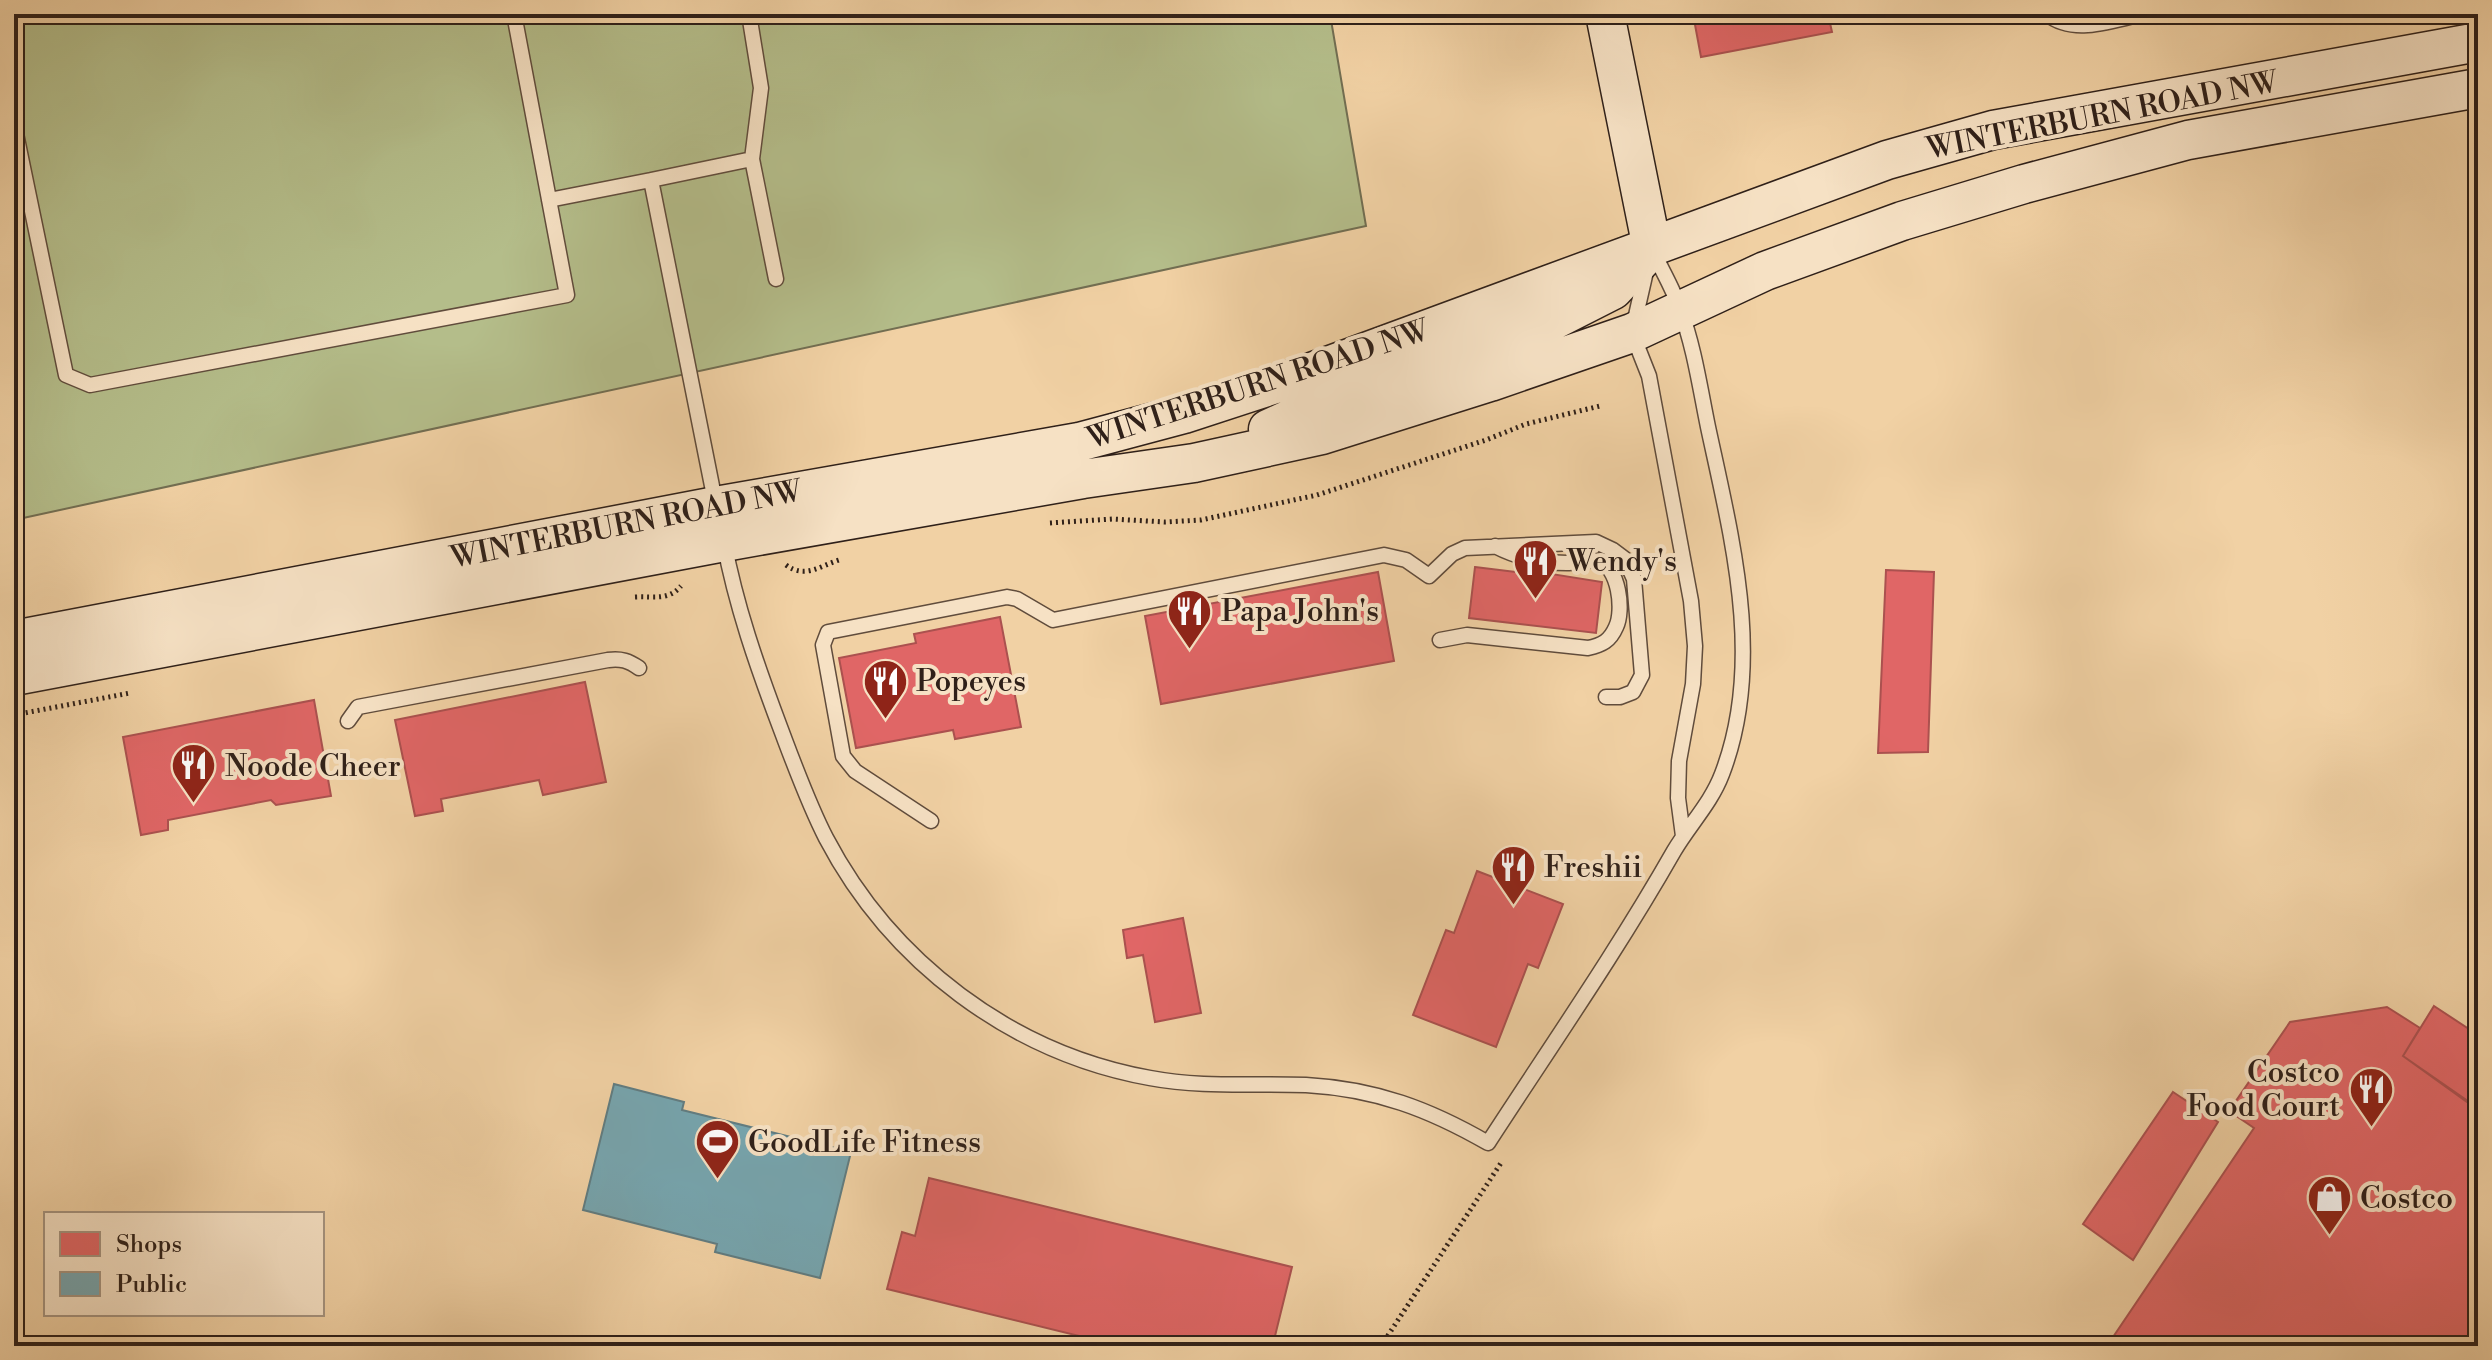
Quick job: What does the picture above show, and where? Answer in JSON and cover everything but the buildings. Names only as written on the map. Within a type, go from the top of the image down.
[{"type":"main road","points":[[1194,463],[1294,417],[1550,322],[1613,290],[1652,248],[1605,14]]},
{"type":"main road","name":"WINTERBURN ROAD NW","points":[[14,676],[720,524],[1079,442],[1184,414],[1306,374],[1887,160],[1993,130],[2478,42]]},
{"type":"main road","name":"WINTERBURN ROAD NW","points":[[14,640],[720,524],[1194,463],[1322,435],[1632,333],[1765,271],[1902,221],[2024,184],[2188,140],[2478,88]]},
{"type":"lane","points":[[14,124],[66,375],[90,385],[567,295],[514,14]]},
{"type":"lane","points":[[749,14],[761,88],[752,159],[776,279]]},
{"type":"lane","points":[[2047,14],[2059,24],[2076,26],[2135,15]]},
{"type":"lane","points":[[549,200],[752,159]]},
{"type":"lane","points":[[651,180],[738,609],[807,797],[826,838],[868,905],[927,969],[961,996],[1017,1032],[1089,1062],[1149,1078],[1205,1085],[1304,1085],[1367,1093],[1437,1114],[1488,1143],[1614,952],[1683,836],[1706,806],[1722,774],[1741,692],[1743,640],[1739,583],[1727,513],[1681,310],[1652,248]]},
{"type":"lane","points":[[1652,248],[1632,333],[1649,376],[1691,601],[1695,646],[1693,684],[1679,761],[1678,798],[1683,836]]},
{"type":"lane","points":[[931,821],[855,771],[843,756],[823,645],[828,632],[1007,597],[1017,599],[1053,620],[1384,555],[1406,560],[1429,576],[1452,554],[1465,548],[1596,542],[1625,559],[1634,579],[1642,675],[1633,692],[1620,697],[1606,697]]},
{"type":"lane","points":[[1440,640],[1467,635],[1588,648],[1600,646],[1614,631],[1619,615],[1617,585],[1607,567],[1599,561],[1564,563],[1519,559],[1494,546]]},
{"type":"lane","points":[[348,721],[358,707],[608,660],[631,662],[639,668]]},
{"type":"path","points":[[1381,1346],[1506,1155]]},
{"type":"green space","points":[[14,14],[1330,14],[1366,226],[14,520]]},
{"type":"place","name":"Wendy's","points":[[1536,600]]},
{"type":"place","name":"Papa John's","points":[[1190,650]]},
{"type":"place","name":"Popeyes","points":[[885,720]]},
{"type":"place","name":"Noode Cheer","points":[[194,805]]},
{"type":"place","name":"Freshii","points":[[1513,906]]},
{"type":"place","name":"Costco Food Court","points":[[2371,1128]]},
{"type":"place","name":"GoodLife Fitness","points":[[717,1181]]},
{"type":"place","name":"Costco","points":[[2329,1237]]}]
